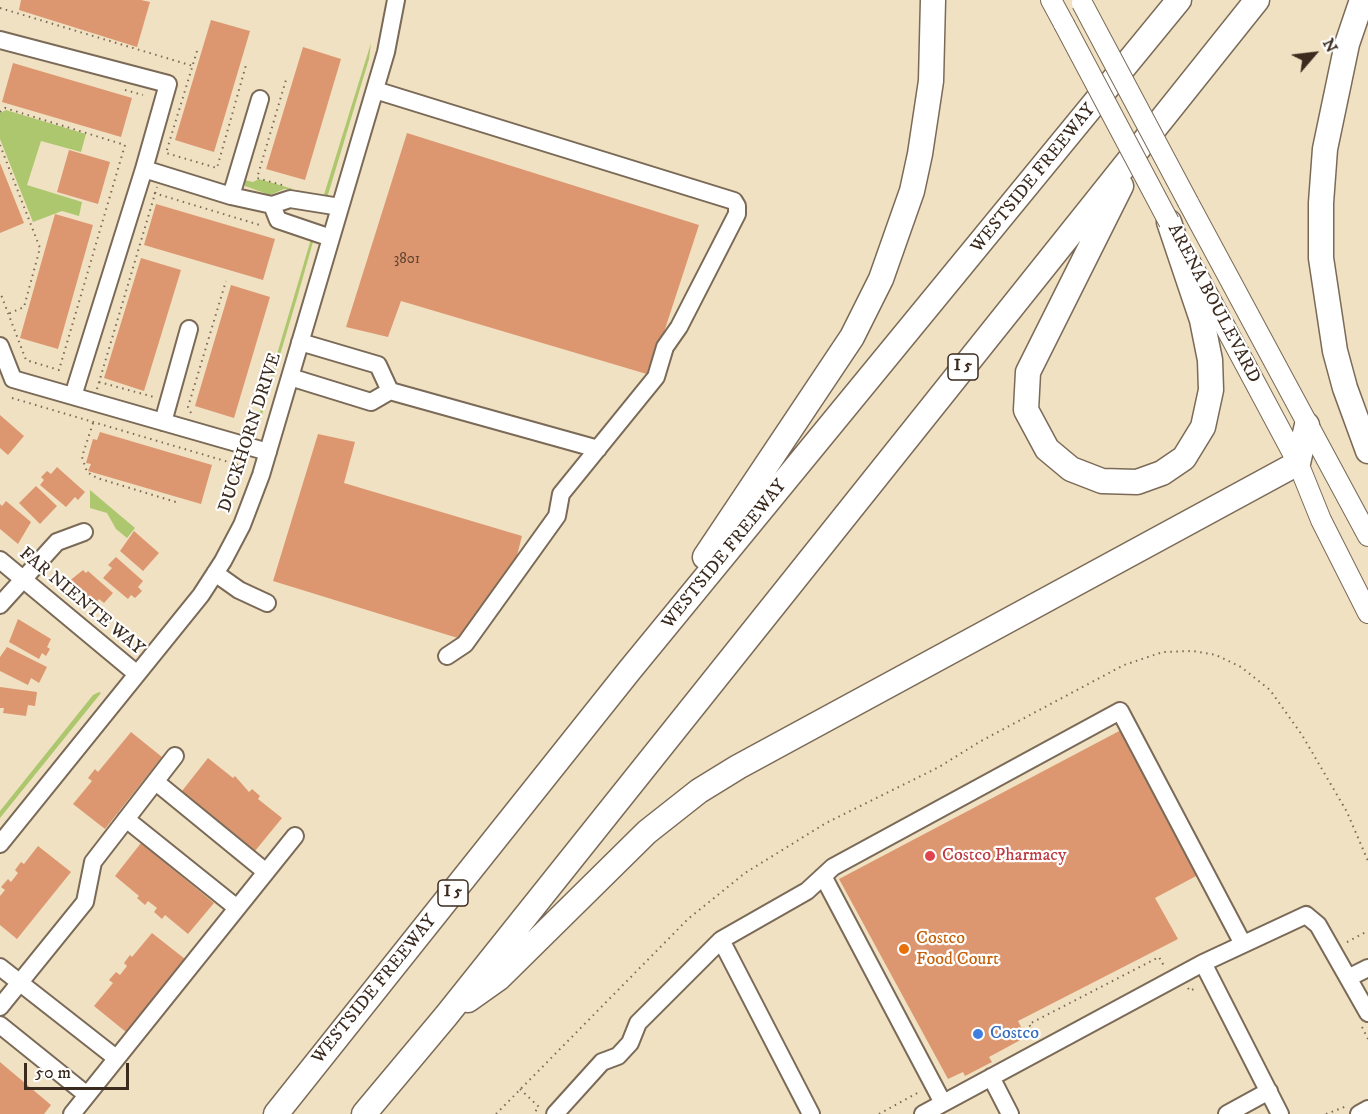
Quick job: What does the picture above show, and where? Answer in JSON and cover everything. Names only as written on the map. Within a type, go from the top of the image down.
[{"type":"highway","points":[[629,671],[852,337],[868,307],[897,237],[920,154],[932,81],[933,0]]},
{"type":"highway","points":[[1111,86],[1162,0]]},
{"type":"highway","name":"WESTSIDE FREEWAY","points":[[276,1114],[629,671],[1111,86],[1179,0]]},
{"type":"highway","name":"I 5","points":[[364,1114],[446,1016],[1257,0]]},
{"type":"highway","points":[[1362,0],[1344,55],[1324,149],[1321,247],[1335,351],[1345,388],[1368,451]]},
{"type":"highway","points":[[1142,144],[1028,372],[1026,410],[1047,449],[1071,470],[1102,481],[1137,482],[1162,472],[1184,458],[1203,427],[1211,390],[1210,360],[1202,320],[1169,222]]},
{"type":"highway","points":[[446,1016],[499,978],[647,832],[699,791],[738,767],[1298,463],[1307,425]]},
{"type":"main road","name":"ARENA BOULEVARD","points":[[1051,0],[1298,463],[1321,520],[1368,613]]},
{"type":"main road","name":"ARENA BOULEVARD","points":[[1080,1],[1368,536]]},
{"type":"street","name":"DUCKHORN DRIVE","points":[[0,844],[215,573],[242,525],[268,452],[375,90],[386,52],[396,0]]},
{"type":"street","points":[[0,40],[168,84],[74,396]]},
{"type":"street","points":[[375,90],[734,201],[737,206],[737,214],[679,327],[665,347],[656,377],[561,494],[557,516],[465,644],[447,656]]},
{"type":"street","points":[[231,196],[260,99]]},
{"type":"street","points":[[144,169],[231,196],[272,205],[290,199],[340,207]]},
{"type":"street","points":[[272,205],[278,220],[331,238]]},
{"type":"street","points":[[163,422],[189,329]]},
{"type":"street","points":[[300,342],[378,365],[390,391]]},
{"type":"street","points":[[0,346],[13,379],[268,452]]},
{"type":"street","points":[[290,377],[370,402],[390,391],[598,449]]},
{"type":"street","points":[[0,605],[57,542],[84,532]]},
{"type":"street","name":"FAR NIENTE WAY","points":[[0,560],[137,674]]},
{"type":"street","points":[[215,573],[239,590],[267,603]]},
{"type":"street","points":[[555,1114],[602,1062],[618,1056],[630,1043],[638,1023],[721,940],[807,891],[843,862],[1120,711],[1243,944]]},
{"type":"street","points":[[0,1007],[85,902],[93,862],[175,756]]},
{"type":"street","points":[[156,782],[266,872]]},
{"type":"street","points":[[126,819],[237,908]]},
{"type":"street","points":[[72,1114],[294,836]]},
{"type":"street","points":[[823,876],[943,1103]]},
{"type":"street","points":[[922,1114],[1203,963],[1306,915],[1318,925],[1350,977],[1368,1013]]},
{"type":"street","points":[[721,940],[811,1114]]},
{"type":"street","points":[[1203,963],[1281,1114]]},
{"type":"street","points":[[0,967],[116,1058]]},
{"type":"street","points":[[1350,977],[1368,968]]},
{"type":"street","points":[[0,1025],[87,1095]]},
{"type":"street","points":[[991,1077],[1010,1114]]},
{"type":"street","points":[[1227,1114],[1269,1091]]},
{"type":"path","points":[[0,8],[193,66]]},
{"type":"path","points":[[88,422],[197,51]]},
{"type":"path","points":[[168,153],[217,168],[246,65]]},
{"type":"path","points":[[286,80],[257,178],[289,187]]},
{"type":"path","points":[[0,112],[5,108],[125,145],[59,370],[26,360],[0,292]]},
{"type":"path","points":[[0,145],[40,248],[24,307],[8,314]]},
{"type":"path","points":[[149,192],[266,227]]},
{"type":"path","points":[[193,420],[188,406],[226,281]]},
{"type":"path","points":[[99,382],[188,406]]},
{"type":"path","points":[[12,398],[242,466]]},
{"type":"path","points":[[93,423],[82,458],[87,472],[97,478],[179,503]]},
{"type":"path","points":[[879,1114],[933,1085]]},
{"type":"path","points":[[520,1089],[539,1107],[532,1114]]},
{"type":"green space","points":[[371,43],[369,59],[327,198],[323,198]]},
{"type":"green space","points":[[6,110],[86,134],[81,152],[41,141],[27,185],[82,202],[79,216],[62,211],[33,222],[0,139],[0,113]]},
{"type":"green space","points":[[259,179],[293,189],[284,189],[270,195],[245,186],[244,180],[253,182]]},
{"type":"green space","points":[[311,239],[313,242],[297,298],[255,438],[252,439]]},
{"type":"green space","points":[[90,490],[135,528],[127,538],[116,529],[107,513],[90,508]]},
{"type":"green space","points":[[101,693],[0,818],[0,811],[93,695]]},
{"type":"building","points":[[21,0],[141,0],[150,2],[137,47],[19,10]]},
{"type":"building","points":[[211,20],[250,31],[214,152],[175,140]]},
{"type":"building","points":[[303,47],[341,59],[305,180],[266,169]]},
{"type":"building","points":[[13,63],[132,98],[121,137],[2,102]]},
{"type":"building","points":[[407,133],[699,225],[650,375],[401,301],[388,337],[346,327]]},
{"type":"building","points":[[69,150],[110,162],[98,204],[57,192]]},
{"type":"building","points":[[0,163],[24,223],[0,233]]},
{"type":"building","points":[[156,204],[275,239],[263,280],[144,245]]},
{"type":"building","points":[[55,214],[93,225],[58,349],[20,338]]},
{"type":"building","points":[[141,258],[181,270],[144,391],[104,378]]},
{"type":"building","points":[[231,285],[270,297],[234,418],[195,406]]},
{"type":"building","points":[[0,415],[24,436],[8,455],[0,448]]},
{"type":"building","points":[[100,432],[212,465],[201,504],[88,471],[91,464],[86,463],[93,439],[97,440]]},
{"type":"building","points":[[318,434],[355,442],[344,483],[522,536],[512,575],[461,639],[273,581]]},
{"type":"building","points":[[57,467],[85,492],[78,500],[75,497],[66,507],[40,485],[44,480],[41,477],[47,471],[51,474]]},
{"type":"building","points":[[36,486],[57,506],[40,524],[19,503]]},
{"type":"building","points":[[6,501],[31,522],[18,544],[0,529],[0,504],[2,506]]},
{"type":"building","points":[[134,531],[159,553],[143,571],[120,551]]},
{"type":"building","points":[[116,557],[143,581],[138,587],[142,591],[135,598],[131,595],[128,599],[103,578],[112,568],[108,565]]},
{"type":"building","points":[[83,570],[86,573],[88,571],[113,593],[104,603],[99,599],[95,604],[68,582]]},
{"type":"building","points":[[18,619],[51,639],[47,647],[50,649],[46,656],[42,653],[39,659],[9,642]]},
{"type":"building","points":[[7,647],[47,667],[39,683],[31,678],[28,685],[0,671],[0,657]]},
{"type":"building","points":[[0,687],[37,692],[35,706],[28,705],[26,716],[3,713],[4,708],[0,708]]},
{"type":"building","points":[[1123,729],[1198,875],[1155,898],[1178,939],[1018,1021],[1026,1037],[989,1057],[992,1062],[965,1076],[963,1072],[948,1079],[839,879]]},
{"type":"building","points":[[131,732],[162,757],[105,829],[73,804],[92,781],[88,778],[95,769],[98,772]]},
{"type":"building","points":[[208,758],[233,778],[235,776],[249,792],[252,789],[260,796],[258,799],[282,818],[255,851],[182,791]]},
{"type":"building","points":[[141,843],[214,903],[188,934],[165,915],[162,919],[154,912],[157,908],[148,901],[145,905],[137,898],[139,896],[115,876]]},
{"type":"building","points":[[38,846],[71,872],[17,939],[0,925],[0,896],[5,890],[1,887],[8,879],[11,882],[18,873],[15,870],[21,862],[24,864]]},
{"type":"building","points":[[152,933],[185,959],[126,1032],[94,1006],[113,983],[109,980],[116,972],[120,975],[127,966],[124,963],[130,955],[132,957]]},
{"type":"building","points":[[0,1062],[51,1105],[44,1114],[0,1114]]},
{"type":"place","name":"Costco Pharmacy","points":[[930,856]]},
{"type":"place","name":"Costco Food Court","points":[[904,949]]},
{"type":"place","name":"Costco","points":[[978,1034]]}]
